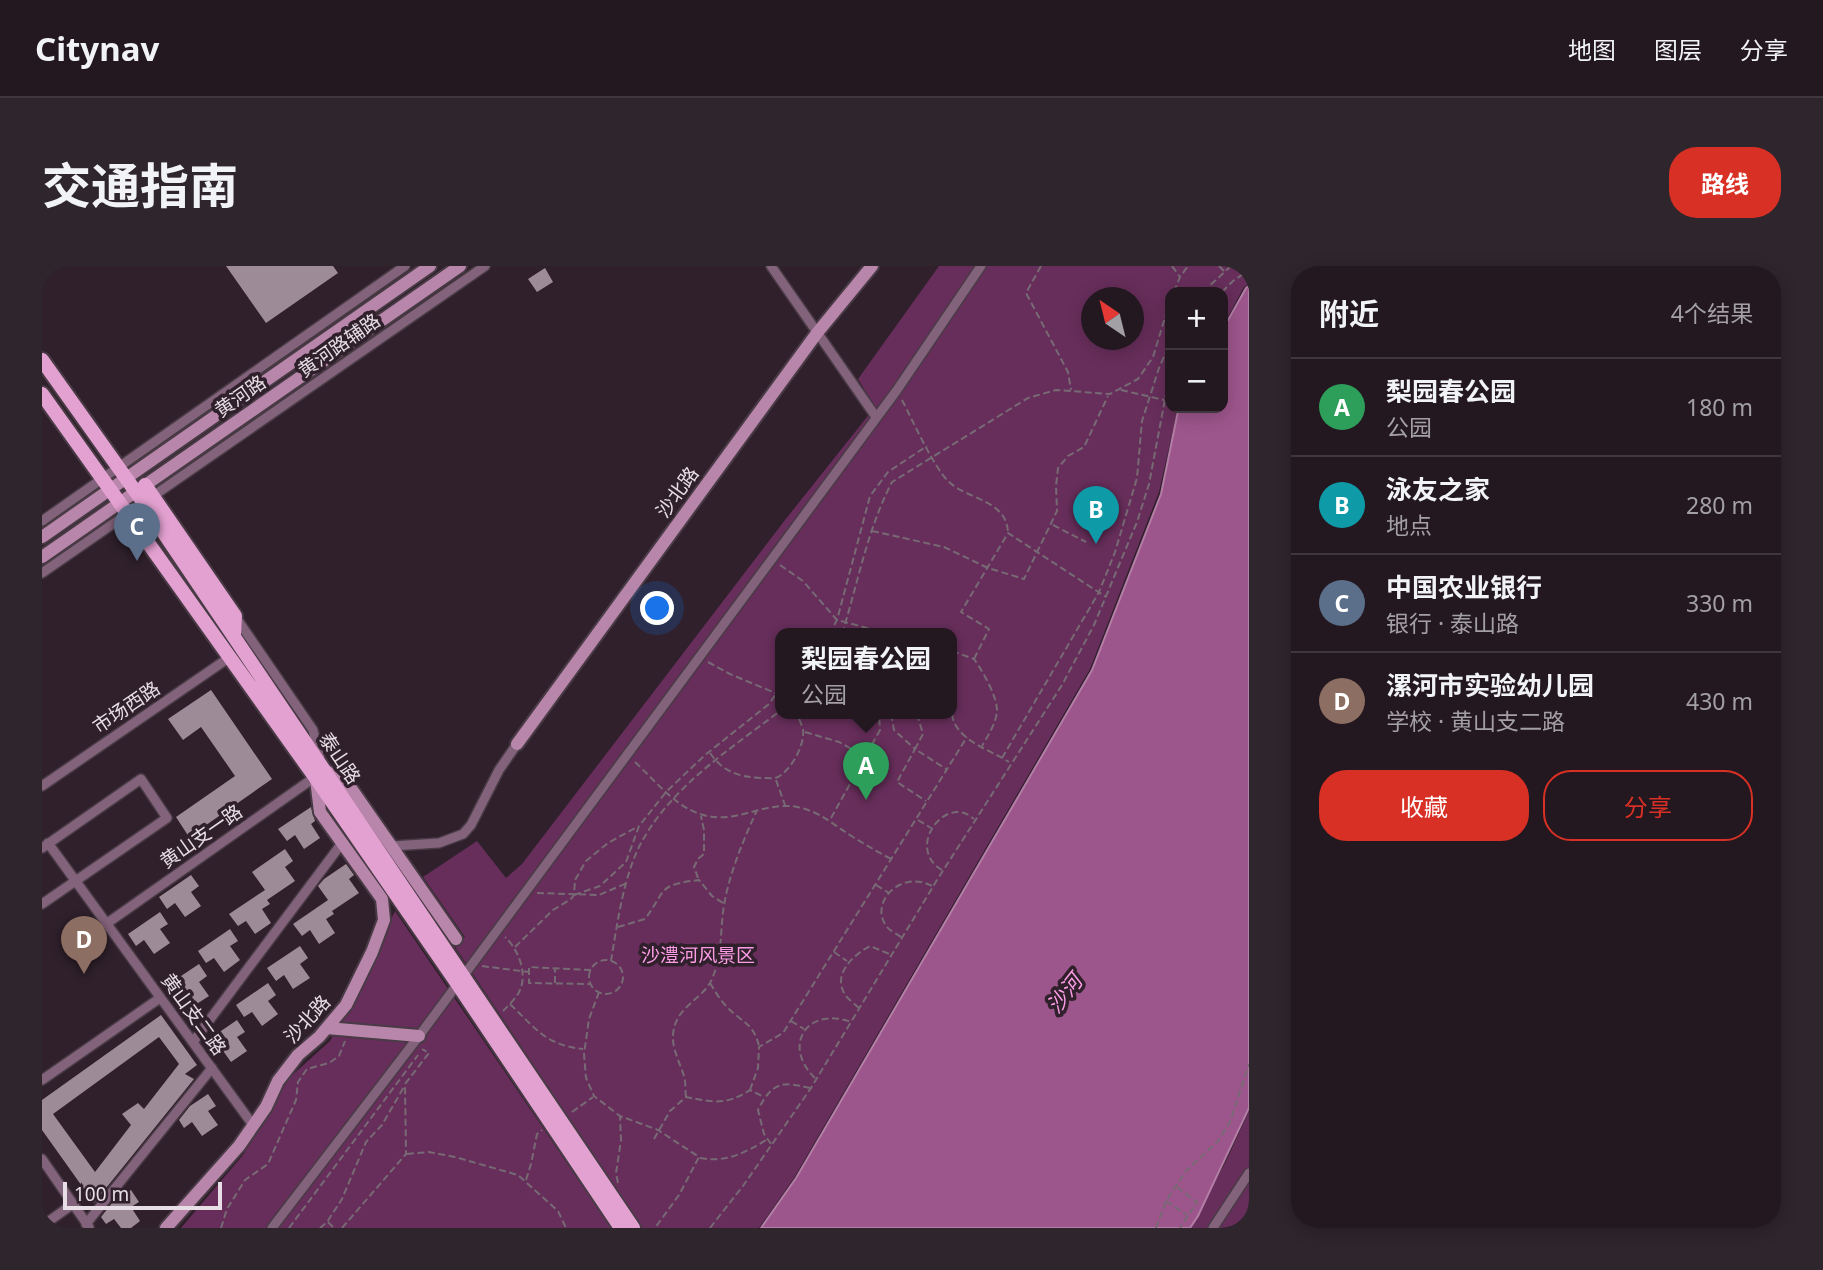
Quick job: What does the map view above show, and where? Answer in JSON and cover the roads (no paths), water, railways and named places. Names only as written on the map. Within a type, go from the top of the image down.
[{"type":"main road","name":"泰山路","points":[[42,360],[122,473],[144,493],[321,771],[464,974],[598,1183]]},
{"type":"main road","name":"泰山路","points":[[42,394],[230,657],[321,771]]},
{"type":"main road","points":[[144,493],[235,616],[234,635]]},
{"type":"main road","points":[[598,1183],[621,1228]]},
{"type":"main road","points":[[598,1183],[633,1228]]},
{"type":"street","name":"黄河路辅路","points":[[122,473],[405,266]]},
{"type":"street","name":"黄河路","points":[[42,537],[106,484],[430,266]]},
{"type":"street","name":"黄河路","points":[[42,557],[123,508],[460,266]]},
{"type":"street","name":"黄河路辅路","points":[[144,493],[485,266]]},
{"type":"street","points":[[771,266],[876,417]]},
{"type":"street","name":"沙北路","points":[[517,744],[817,333],[872,266]]},
{"type":"street","points":[[272,1228],[419,1036],[897,390],[981,266]]},
{"type":"street","points":[[42,521],[106,484]]},
{"type":"street","points":[[42,573],[123,508]]},
{"type":"street","points":[[235,616],[313,730],[321,771],[348,784],[456,939]]},
{"type":"street","name":"市场西路","points":[[42,786],[230,657]]},
{"type":"street","points":[[393,846],[439,843],[463,834],[471,825],[499,770],[517,744]]},
{"type":"street","name":"沙北路","points":[[166,1228],[239,1146],[266,1107],[278,1081],[298,1055],[327,1028],[346,1005],[372,952],[384,920],[382,900],[320,812],[321,771]]},
{"type":"street","name":"黄山支一路","points":[[106,924],[321,771]]},
{"type":"street","points":[[42,904],[167,818],[141,779],[45,845]]},
{"type":"street","points":[[192,1042],[342,843]]},
{"type":"street","name":"黄山支二路","points":[[45,845],[75,881],[253,1125]]},
{"type":"street","points":[[42,1080],[160,998]]},
{"type":"street","points":[[327,1028],[419,1036]]},
{"type":"street","points":[[42,1159],[88,1226],[212,1069]]},
{"type":"street","points":[[1213,1228],[1249,1173]]},
{"type":"street","points":[[42,1226],[73,1204]]},
{"type":"water","name":"沙河","points":[[1249,286],[1249,1108],[1198,1216],[1190,1228],[761,1228],[796,1178],[1092,670],[1161,494],[1178,413],[1228,413],[1228,320]]},
{"type":"place","name":"泳友之家","points":[[1096,544]]},
{"type":"place","name":"中国农业银行","points":[[137,561]]},
{"type":"place","name":"梨园春公园","points":[[866,800]]},
{"type":"place","name":"漯河市实验幼儿园","points":[[84,974]]},
{"type":"park label","name":"沙澧河风景区","points":[[698,955]]}]
